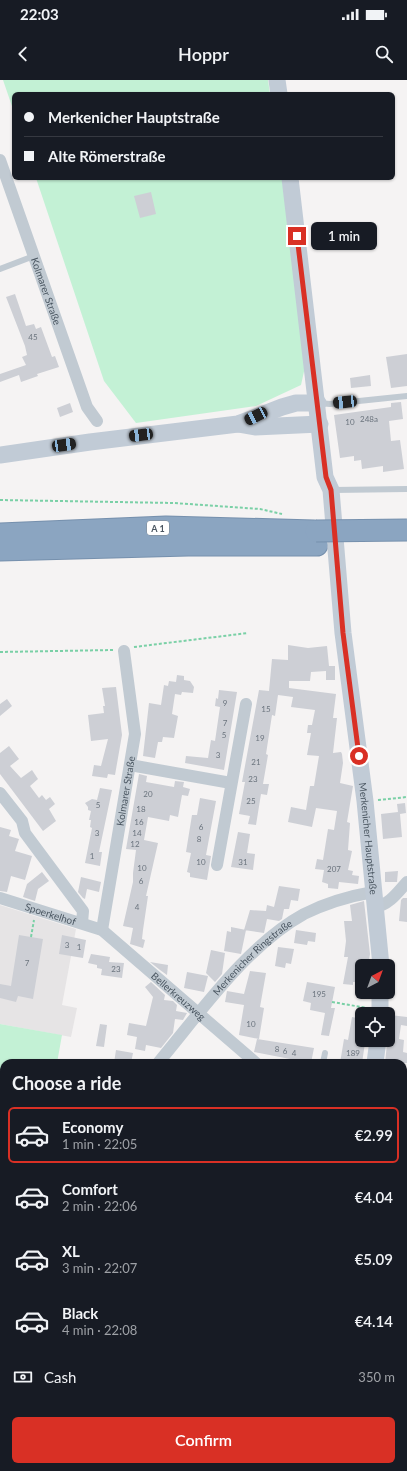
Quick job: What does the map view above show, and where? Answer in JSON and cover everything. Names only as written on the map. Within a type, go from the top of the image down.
[{"type":"highway","name":"A 1","points":[[0,534],[166,527],[407,544]]},
{"type":"highway","name":"A 1","points":[[0,550],[188,545],[316,538],[407,530]]},
{"type":"highway","name":"A 1","points":[[0,554],[27,549]]},
{"type":"street","points":[[277,80],[280,92]]},
{"type":"street","name":"Kolmarer Straße","points":[[0,160],[87,407],[97,420]]},
{"type":"street","name":"Merkenicher Hauptstraße","points":[[290,180],[326,477],[331,490],[343,633],[365,801],[380,959]]},
{"type":"street","points":[[0,455],[90,442],[238,424],[296,403],[318,403]]},
{"type":"street","points":[[238,424],[255,427],[320,424]]},
{"type":"street","name":"Kolmarer Straße","points":[[102,930],[135,734],[124,651]]},
{"type":"street","points":[[217,865],[246,704]]},
{"type":"street","points":[[130,765],[231,782]]},
{"type":"street","points":[[0,793],[22,821],[25,833],[83,910],[82,923]]},
{"type":"street","name":"Merkenicher Ringstraße","points":[[161,1059],[246,960],[265,942],[292,922],[318,908],[350,897],[374,899],[382,906],[388,902],[407,882]]},
{"type":"street","name":"Spoerkelhof","points":[[0,898],[102,930]]},
{"type":"street","name":"Bellerkreuzweg","points":[[102,930],[252,1059]]},
{"type":"street","points":[[376,1059],[377,1047]]},
{"type":"lane","points":[[0,269],[34,256]]},
{"type":"lane","points":[[318,403],[330,404],[407,396]]},
{"type":"lane","points":[[331,490],[407,490]]},
{"type":"lane","points":[[324,1059],[325,1053]]},
{"type":"path","points":[[0,500],[182,504],[260,509],[289,516]]},
{"type":"path","points":[[0,652],[124,651],[134,647],[248,633]]},
{"type":"path","points":[[365,801],[407,797]]},
{"type":"path","points":[[31,937],[36,909]]},
{"type":"path","points":[[332,1002],[356,1007]]},
{"type":"shaded area","points":[[0,905],[76,929],[62,1005],[77,1008],[71,1037],[0,1024]]},
{"type":"green space","points":[[3,80],[268,80],[270,92],[12,92],[12,106]]},
{"type":"green space","points":[[37,180],[283,180],[305,367],[301,385],[256,406],[136,423],[104,381]]},
{"type":"green space","points":[[0,1024],[62,1035],[58,1059],[0,1059]]},
{"type":"building","points":[[151,192],[156,214],[140,218],[134,196]]},
{"type":"building","points":[[15,294],[26,326],[34,324],[36,329],[41,327],[52,357],[55,356],[59,367],[37,374],[38,376],[21,382],[19,375],[0,382],[0,374],[26,365],[22,357],[27,355],[25,346],[6,297]]},
{"type":"building","points":[[407,354],[407,386],[391,388],[386,357]]},
{"type":"building","points":[[370,375],[371,386],[351,388],[350,378]]},
{"type":"building","points":[[401,402],[403,419],[389,421],[391,441],[400,440],[404,469],[383,472],[383,466],[362,469],[361,460],[354,461],[354,456],[340,458],[334,415],[391,407],[391,403]]},
{"type":"building","points":[[70,403],[73,412],[60,417],[57,408]]},
{"type":"building","points":[[288,645],[308,648],[327,646],[329,666],[335,666],[335,680],[326,680],[326,671],[311,672],[310,681],[289,681],[289,688],[336,694],[333,718],[337,718],[333,753],[341,752],[342,754],[343,763],[340,783],[353,786],[347,822],[350,823],[348,850],[352,851],[348,870],[353,871],[352,875],[359,876],[358,884],[339,882],[338,889],[328,888],[328,884],[322,882],[324,870],[315,869],[317,859],[323,860],[328,829],[334,830],[337,811],[316,808],[312,827],[288,822],[291,807],[306,810],[310,786],[314,786],[319,756],[307,755],[311,733],[307,733],[308,725],[312,725],[315,710],[291,707],[293,697],[278,695],[275,716],[272,715],[266,754],[268,755],[263,784],[269,784],[267,795],[261,794],[256,825],[248,824],[250,816],[239,814],[245,782],[242,782],[259,690],[269,691],[272,659],[288,660]]},
{"type":"building","points":[[177,675],[184,676],[184,680],[190,681],[194,687],[193,693],[182,692],[181,695],[175,694],[172,714],[178,716],[174,738],[163,737],[162,742],[158,742],[155,758],[143,756],[149,703],[161,705],[164,685],[168,686],[169,681],[176,682]]},
{"type":"building","points":[[116,687],[122,735],[115,775],[108,774],[107,778],[92,776],[94,765],[101,766],[108,739],[91,741],[88,715],[104,713],[103,706],[105,706],[102,688]]},
{"type":"building","points":[[219,690],[237,692],[224,770],[185,763],[186,756],[208,758],[211,740],[215,741],[220,707],[215,706],[216,698],[218,699]]},
{"type":"building","points":[[7,699],[12,706],[0,716],[0,704]]},
{"type":"building","points":[[9,746],[19,759],[10,766],[21,778],[32,770],[38,779],[30,786],[39,798],[42,795],[46,800],[50,797],[55,804],[49,809],[56,821],[43,831],[0,774],[0,753]]},
{"type":"building","points":[[139,774],[147,776],[146,782],[174,787],[175,781],[184,782],[183,787],[190,789],[188,796],[182,795],[178,817],[170,815],[169,821],[148,817],[144,840],[158,843],[146,896],[148,896],[142,939],[145,940],[143,948],[130,944],[133,928],[123,926],[133,882],[136,850],[126,849]]},
{"type":"building","points":[[100,788],[112,790],[99,852],[102,852],[100,866],[85,863],[92,828],[90,827],[91,820],[89,820],[91,811],[88,810],[85,803],[92,799],[97,800]]},
{"type":"building","points":[[200,798],[216,801],[206,855],[211,856],[207,880],[190,877],[190,873],[187,872],[191,853],[186,852],[192,815],[197,815]]},
{"type":"building","points":[[405,803],[406,813],[400,814],[402,837],[383,839],[381,814],[398,812],[397,804]]},
{"type":"building","points":[[0,827],[11,830],[9,836],[19,839],[15,851],[32,856],[25,880],[11,876],[7,892],[0,891]]},
{"type":"building","points":[[238,832],[250,834],[247,853],[255,854],[253,870],[231,867]]},
{"type":"building","points":[[398,871],[397,882],[385,882],[385,872]]},
{"type":"building","points":[[42,872],[49,881],[38,889],[35,901],[23,897],[27,884]]},
{"type":"building","points":[[81,877],[101,882],[99,892],[87,889],[85,899],[83,898],[78,892]]},
{"type":"building","points":[[279,886],[300,889],[298,901],[291,900],[289,909],[284,909],[282,919],[279,921],[267,919],[264,933],[244,930],[250,910],[266,911],[267,905],[274,907]]},
{"type":"building","points":[[403,898],[407,898],[407,922],[399,921],[401,900]]},
{"type":"building","points":[[364,901],[370,954],[369,959],[355,959],[355,982],[353,982],[353,985],[343,984],[348,957],[344,957],[346,941],[344,921],[352,921],[350,905]]},
{"type":"building","points":[[231,927],[246,930],[241,954],[224,951],[227,931],[231,932]]},
{"type":"building","points":[[296,930],[316,933],[315,942],[308,941],[307,945],[294,943]]},
{"type":"building","points":[[19,935],[43,939],[33,999],[18,996],[16,1002],[0,998],[0,984],[11,986]]},
{"type":"building","points":[[62,935],[86,940],[83,958],[59,954]]},
{"type":"building","points":[[278,947],[294,949],[291,964],[286,963],[285,968],[275,966]]},
{"type":"building","points":[[211,950],[225,953],[222,974],[215,982],[206,973]]},
{"type":"building","points":[[91,954],[110,957],[109,962],[124,963],[122,978],[101,975],[102,969],[97,968],[97,965],[88,963]]},
{"type":"building","points":[[150,962],[168,965],[167,975],[160,970]]},
{"type":"building","points":[[250,971],[266,973],[260,1007],[264,1008],[259,1039],[239,1035],[244,1005],[225,1002],[227,991],[244,994]]},
{"type":"building","points":[[187,972],[208,976],[204,992],[184,988]]},
{"type":"building","points":[[151,982],[165,995],[164,1000],[173,1001],[177,1005],[176,1011],[187,1013],[183,1020],[175,1019],[173,1033],[161,1048],[146,1045],[145,1051],[135,1049],[137,1037],[127,1035],[129,1023],[146,1026],[153,997],[145,987]]},
{"type":"building","points":[[307,982],[335,987],[331,1008],[335,1008],[329,1036],[321,1035],[325,1013],[310,1010],[311,1003],[303,1001]]},
{"type":"building","points":[[395,1016],[407,1017],[407,1026],[401,1025],[399,1039],[404,1040],[403,1052],[407,1053],[407,1059],[385,1059],[387,1047],[395,1047]]},
{"type":"building","points":[[352,1017],[355,1018],[355,1047],[364,1047],[363,1059],[341,1059],[344,1039],[348,1040]]},
{"type":"building","points":[[100,1024],[107,1025],[104,1047],[96,1046]]},
{"type":"building","points":[[257,1039],[314,1048],[312,1059],[290,1059],[254,1052]]},
{"type":"building","points":[[116,1050],[133,1053],[132,1059],[115,1059]]},
{"type":"route","points":[[297,236],[326,477],[331,490],[343,633],[359,756]]}]
